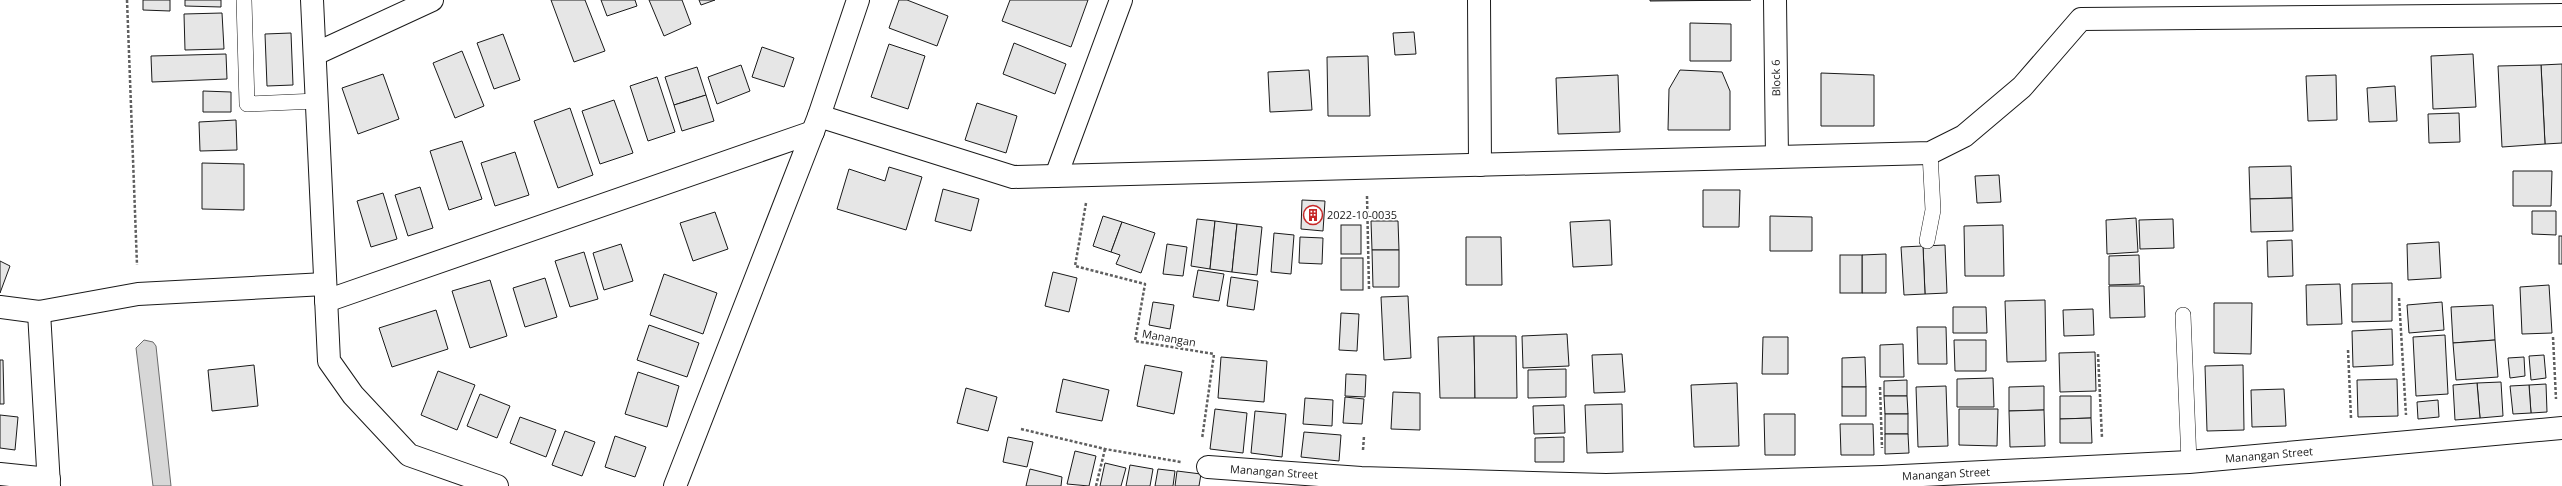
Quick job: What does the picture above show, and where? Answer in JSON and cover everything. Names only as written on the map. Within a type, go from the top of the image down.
[{"type":"street","points":[[312,0],[329,361],[353,395],[409,455],[497,486]]},
{"type":"street","points":[[315,54],[432,0]]},
{"type":"street","points":[[675,486],[816,124],[858,0]]},
{"type":"street","points":[[1056,176],[1121,0]]},
{"type":"street","points":[[1479,0],[1480,164]]},
{"type":"street","name":"Block 6","points":[[1775,0],[1777,157]]},
{"type":"street","points":[[0,307],[39,312],[138,294],[325,292],[816,124],[1013,177],[1367,170],[1480,164],[1930,153],[1964,136],[2022,87],[2081,10],[2562,15]]},
{"type":"street","points":[[0,474],[49,483],[39,312]]},
{"type":"street","name":"Manangan Street","points":[[1204,466],[1361,478],[1606,486],[1882,477],[2189,462],[2353,449],[2560,428]]},
{"type":"lane","points":[[244,0],[247,104],[317,101]]},
{"type":"lane","points":[[1927,241],[1934,210],[1930,153]]},
{"type":"lane","points":[[2183,315],[2189,462]]},
{"type":"path","points":[[127,0],[138,294]]},
{"type":"path","points":[[1367,170],[1369,289]]},
{"type":"path","name":"Manangan","points":[[1091,176],[1075,266],[1145,284],[1135,341],[1214,354],[1204,466]]},
{"type":"path","points":[[2399,298],[2407,443]]},
{"type":"path","points":[[2553,337],[2560,428]]},
{"type":"path","points":[[2348,350],[2353,449]]},
{"type":"path","points":[[2098,354],[2103,466]]},
{"type":"path","points":[[1880,387],[1882,477]]},
{"type":"path","points":[[1021,429],[1105,449],[1204,466]]},
{"type":"path","points":[[1096,486],[1105,449]]},
{"type":"shaded area","points":[[144,340],[153,342],[156,346],[171,486],[153,486],[136,348]]},
{"type":"building","points":[[143,0],[170,0],[170,11],[143,10]]},
{"type":"building","points":[[185,0],[221,0],[221,7],[185,6]]},
{"type":"building","points":[[551,0],[585,0],[605,51],[574,62]]},
{"type":"building","points":[[601,0],[635,0],[637,6],[607,16]]},
{"type":"building","points":[[649,0],[682,0],[691,24],[664,36]]},
{"type":"building","points":[[699,0],[715,0],[701,5]]},
{"type":"building","points":[[899,0],[907,0],[948,16],[937,46],[889,28]]},
{"type":"building","points":[[1010,0],[1088,0],[1071,47],[1002,21]]},
{"type":"building","points":[[1650,0],[1751,0],[1650,1]]},
{"type":"building","points":[[222,13],[224,49],[185,50],[184,14]]},
{"type":"building","points":[[1690,23],[1731,24],[1731,61],[1690,61]]},
{"type":"building","points":[[1414,32],[1416,54],[1395,55],[1393,33]]},
{"type":"building","points":[[291,33],[293,85],[267,86],[265,34]]},
{"type":"building","points":[[503,34],[520,80],[494,89],[477,43]]},
{"type":"building","points":[[1014,43],[1066,64],[1055,94],[1003,74]]},
{"type":"building","points":[[889,44],[925,56],[908,109],[871,97]]},
{"type":"building","points":[[762,47],[794,58],[784,87],[752,77]]},
{"type":"building","points":[[462,51],[484,106],[455,118],[433,63]]},
{"type":"building","points":[[226,54],[227,79],[152,82],[151,56]]},
{"type":"building","points":[[2473,54],[2476,107],[2433,109],[2431,56]]},
{"type":"building","points":[[1368,56],[1370,116],[1328,116],[1327,57]]},
{"type":"building","points":[[2562,64],[2562,143],[2545,144],[2541,65]]},
{"type":"building","points":[[741,65],[750,91],[717,104],[708,77]]},
{"type":"building","points":[[2541,65],[2545,144],[2502,147],[2498,66]]},
{"type":"building","points":[[697,67],[706,95],[674,105],[665,77]]},
{"type":"building","points":[[1309,70],[1312,110],[1270,112],[1268,72]]},
{"type":"building","points":[[1680,70],[1722,72],[1730,91],[1730,130],[1668,130],[1669,89]]},
{"type":"building","points":[[1821,73],[1874,75],[1874,126],[1821,126]]},
{"type":"building","points":[[383,74],[399,119],[358,134],[342,88]]},
{"type":"building","points":[[1618,75],[1620,132],[1558,134],[1556,78]]},
{"type":"building","points":[[2336,75],[2337,120],[2308,121],[2306,76]]},
{"type":"building","points":[[657,77],[675,132],[648,141],[630,86]]},
{"type":"building","points":[[2395,86],[2397,121],[2369,122],[2367,88]]},
{"type":"building","points":[[203,91],[231,92],[231,112],[203,112]]},
{"type":"building","points":[[706,95],[714,121],[682,131],[674,105]]},
{"type":"building","points":[[614,100],[633,153],[600,164],[582,111]]},
{"type":"building","points":[[977,103],[1017,116],[1006,153],[965,140]]},
{"type":"building","points":[[570,108],[593,175],[558,188],[534,121]]},
{"type":"building","points":[[2459,113],[2460,142],[2429,143],[2428,114]]},
{"type":"building","points":[[236,120],[237,150],[200,151],[199,122]]},
{"type":"building","points":[[462,141],[482,199],[449,210],[430,151]]},
{"type":"building","points":[[515,152],[529,195],[495,206],[481,163]]},
{"type":"building","points":[[202,163],[244,164],[244,210],[202,209]]},
{"type":"building","points":[[2291,166],[2292,198],[2250,199],[2249,167]]},
{"type":"building","points":[[889,167],[922,177],[906,230],[837,209],[849,169],[885,181]]},
{"type":"building","points":[[2513,171],[2552,171],[2551,206],[2513,206]]},
{"type":"building","points":[[1999,175],[2001,202],[1977,203],[1975,176]]},
{"type":"building","points":[[420,187],[433,228],[408,236],[395,195]]},
{"type":"building","points":[[943,189],[979,199],[971,231],[935,221]]},
{"type":"building","points":[[1703,190],[1740,190],[1739,227],[1703,227]]},
{"type":"building","points":[[383,193],[397,239],[371,247],[357,201]]},
{"type":"building","points":[[2292,198],[2293,231],[2251,232],[2250,199]]},
{"type":"building","name":"2022-10-0035","points":[[1302,200],[1325,201],[1323,231],[1301,229]]},
{"type":"building","points":[[2532,211],[2556,211],[2556,235],[2532,234]]},
{"type":"building","points":[[715,212],[728,249],[693,261],[680,223]]},
{"type":"building","points":[[1103,216],[1122,222],[1111,252],[1093,246]]},
{"type":"building","points":[[1770,216],[1812,217],[1812,251],[1770,251]]},
{"type":"building","points":[[2136,218],[2138,252],[2107,254],[2106,220]]},
{"type":"building","points":[[1197,219],[1215,221],[1210,269],[1191,266]]},
{"type":"building","points":[[2173,219],[2174,248],[2140,249],[2139,220]]},
{"type":"building","points":[[1610,220],[1612,265],[1573,267],[1570,222]]},
{"type":"building","points":[[1215,221],[1237,224],[1232,272],[1210,269]]},
{"type":"building","points":[[1371,221],[1398,221],[1399,250],[1372,250]]},
{"type":"building","points":[[1122,222],[1155,233],[1141,273],[1116,264],[1120,255],[1111,252]]},
{"type":"building","points":[[1237,224],[1262,227],[1257,275],[1232,272]]},
{"type":"building","points":[[1341,225],[1361,225],[1361,254],[1341,254]]},
{"type":"building","points":[[2003,225],[2004,276],[1965,276],[1964,226]]},
{"type":"building","points":[[1274,233],[1294,235],[1291,274],[1271,272]]},
{"type":"building","points":[[2559,236],[2562,236],[2562,264],[2559,264]]},
{"type":"building","points":[[1300,237],[1323,238],[1322,264],[1299,263]]},
{"type":"building","points":[[1466,237],[1501,237],[1502,285],[1466,285]]},
{"type":"building","points":[[2292,240],[2293,276],[2268,277],[2267,241]]},
{"type":"building","points":[[2439,242],[2441,278],[2408,280],[2407,244]]},
{"type":"building","points":[[621,244],[633,281],[604,290],[593,253]]},
{"type":"building","points":[[1167,244],[1187,247],[1183,276],[1163,274]]},
{"type":"building","points":[[1945,245],[1947,293],[1925,294],[1923,246]]},
{"type":"building","points":[[1923,246],[1925,294],[1904,295],[1901,247]]},
{"type":"building","points":[[1372,250],[1399,250],[1399,287],[1373,287]]},
{"type":"building","points":[[584,252],[598,299],[570,307],[555,261]]},
{"type":"building","points":[[1886,254],[1886,293],[1862,293],[1862,255]]},
{"type":"building","points":[[1840,255],[1862,255],[1862,293],[1840,293]]},
{"type":"building","points":[[2139,255],[2140,284],[2109,285],[2109,256]]},
{"type":"building","points":[[1341,258],[1363,258],[1363,290],[1341,290]]},
{"type":"building","points":[[0,261],[10,266],[0,293]]},
{"type":"building","points":[[1198,270],[1224,274],[1219,301],[1193,297]]},
{"type":"building","points":[[1053,272],[1077,278],[1069,312],[1045,306]]},
{"type":"building","points":[[664,274],[717,293],[703,334],[650,315]]},
{"type":"building","points":[[1231,277],[1258,281],[1254,310],[1227,306]]},
{"type":"building","points":[[545,278],[557,317],[525,327],[513,288]]},
{"type":"building","points":[[490,280],[507,336],[470,348],[452,291]]},
{"type":"building","points":[[2392,283],[2392,321],[2352,322],[2352,284]]},
{"type":"building","points":[[2340,284],[2342,324],[2307,325],[2306,285]]},
{"type":"building","points":[[2549,285],[2552,333],[2522,334],[2520,287]]},
{"type":"building","points":[[2109,286],[2144,286],[2145,317],[2110,318]]},
{"type":"building","points":[[1408,296],[1411,358],[1384,360],[1381,297]]},
{"type":"building","points":[[2045,300],[2046,361],[2007,362],[2005,301]]},
{"type":"building","points":[[1153,302],[1174,305],[1170,329],[1149,325]]},
{"type":"building","points":[[2442,302],[2444,330],[2409,333],[2407,305]]},
{"type":"building","points":[[2214,303],[2252,303],[2251,354],[2214,353]]},
{"type":"building","points":[[2493,305],[2495,340],[2453,343],[2451,307]]},
{"type":"building","points":[[1953,307],[1986,307],[1987,333],[1953,333]]},
{"type":"building","points":[[2093,309],[2094,335],[2064,336],[2063,310]]},
{"type":"building","points":[[436,310],[448,349],[392,367],[379,328]]},
{"type":"building","points":[[1341,313],[1359,314],[1357,351],[1339,350]]},
{"type":"building","points":[[649,325],[699,343],[687,377],[637,360]]},
{"type":"building","points":[[1917,327],[1946,327],[1947,364],[1918,364]]},
{"type":"building","points":[[2392,329],[2393,365],[2353,367],[2352,331]]},
{"type":"building","points":[[1567,334],[1569,366],[1523,368],[1522,336]]},
{"type":"building","points":[[2445,335],[2448,394],[2416,396],[2413,337]]},
{"type":"building","points":[[1474,336],[1475,398],[1440,398],[1438,337]]},
{"type":"building","points":[[1474,336],[1516,336],[1517,398],[1475,398]]},
{"type":"building","points":[[1763,337],[1788,337],[1788,374],[1762,374]]},
{"type":"building","points":[[1954,340],[1986,340],[1986,371],[1955,371]]},
{"type":"building","points":[[2495,340],[2498,377],[2456,380],[2453,343]]},
{"type":"building","points":[[1903,344],[1904,377],[1880,377],[1880,345]]},
{"type":"building","points":[[2095,352],[2096,391],[2060,392],[2059,353]]},
{"type":"building","points":[[1622,354],[1625,392],[1594,393],[1592,355]]},
{"type":"building","points":[[2544,355],[2546,378],[2531,380],[2529,356]]},
{"type":"building","points":[[1221,357],[1267,361],[1264,402],[1218,398]]},
{"type":"building","points":[[1865,357],[1866,387],[1842,387],[1842,358]]},
{"type":"building","points":[[2524,357],[2525,376],[2510,378],[2508,358]]},
{"type":"building","points":[[0,360],[3,360],[4,404],[0,404]]},
{"type":"building","points":[[254,365],[258,406],[212,411],[208,370]]},
{"type":"building","points":[[1145,365],[1182,372],[1174,414],[1137,406]]},
{"type":"building","points":[[2243,365],[2244,430],[2207,431],[2205,366]]},
{"type":"building","points":[[1566,369],[1566,397],[1528,398],[1528,370]]},
{"type":"building","points":[[438,371],[475,385],[457,430],[421,415]]},
{"type":"building","points":[[638,372],[679,386],[667,427],[625,414]]},
{"type":"building","points":[[1346,374],[1366,375],[1365,397],[1345,396]]},
{"type":"building","points":[[1993,378],[1994,407],[1957,407],[1957,379]]},
{"type":"building","points":[[1063,379],[1109,390],[1102,421],[1056,412]]},
{"type":"building","points":[[2397,379],[2398,416],[2358,417],[2357,380]]},
{"type":"building","points":[[1907,380],[1907,396],[1884,396],[1884,381]]},
{"type":"building","points":[[2501,382],[2503,416],[2480,418],[2477,383]]},
{"type":"building","points":[[1737,383],[1739,446],[1694,447],[1691,385]]},
{"type":"building","points":[[2477,383],[2480,418],[2455,420],[2453,385]]},
{"type":"building","points":[[2546,384],[2547,412],[2531,413],[2529,385]]},
{"type":"building","points":[[2529,385],[2531,413],[2513,414],[2510,386]]},
{"type":"building","points":[[1946,386],[1948,446],[1918,447],[1916,387]]},
{"type":"building","points":[[2044,386],[2044,410],[2009,411],[2009,387]]},
{"type":"building","points":[[1842,387],[1866,387],[1866,416],[1842,416]]},
{"type":"building","points":[[966,388],[997,397],[988,431],[957,423]]},
{"type":"building","points":[[2284,389],[2286,426],[2252,427],[2251,390]]},
{"type":"building","points":[[1393,392],[1420,393],[1420,430],[1391,429]]},
{"type":"building","points":[[480,394],[510,406],[497,438],[467,426]]},
{"type":"building","points":[[1884,396],[1907,396],[1908,414],[1885,414]]},
{"type":"building","points":[[2060,396],[2091,396],[2091,418],[2060,419]]},
{"type":"building","points":[[1345,397],[1364,399],[1362,424],[1343,423]]},
{"type":"building","points":[[1305,398],[1333,400],[1332,426],[1303,424]]},
{"type":"building","points":[[2438,400],[2439,417],[2418,419],[2417,402]]},
{"type":"building","points":[[1622,404],[1623,452],[1587,453],[1585,405]]},
{"type":"building","points":[[1564,405],[1565,433],[1534,434],[1533,406]]},
{"type":"building","points":[[1215,409],[1247,413],[1243,453],[1210,449]]},
{"type":"building","points":[[1959,409],[1998,409],[1997,446],[1959,445]]},
{"type":"building","points":[[2044,410],[2045,446],[2010,447],[2009,411]]},
{"type":"building","points":[[1255,411],[1286,414],[1282,457],[1251,453]]},
{"type":"building","points":[[1764,414],[1795,414],[1795,455],[1765,455]]},
{"type":"building","points":[[1885,414],[1908,414],[1908,434],[1885,434]]},
{"type":"building","points":[[0,415],[18,417],[15,450],[0,448]]},
{"type":"building","points":[[520,417],[556,430],[546,457],[510,443]]},
{"type":"building","points":[[2091,418],[2092,443],[2060,443],[2060,419]]},
{"type":"building","points":[[1840,424],[1873,424],[1874,455],[1841,455]]},
{"type":"building","points":[[565,431],[595,442],[582,476],[552,465]]},
{"type":"building","points":[[1304,432],[1341,435],[1339,461],[1301,457]]},
{"type":"building","points":[[1885,434],[1908,434],[1909,453],[1885,454]]},
{"type":"building","points":[[615,436],[646,447],[635,477],[605,467]]},
{"type":"building","points":[[1008,437],[1033,442],[1027,467],[1003,462]]},
{"type":"building","points":[[1564,437],[1564,462],[1535,462],[1535,438]]},
{"type":"building","points":[[1075,451],[1096,456],[1089,486],[1067,484]]},
{"type":"building","points":[[1105,463],[1126,468],[1121,486],[1100,486]]},
{"type":"building","points":[[1130,465],[1153,469],[1150,486],[1126,486]]},
{"type":"building","points":[[1030,469],[1062,477],[1061,486],[1026,486]]},
{"type":"building","points":[[1158,469],[1175,471],[1173,486],[1155,486]]},
{"type":"building","points":[[1177,471],[1201,474],[1199,486],[1175,486]]},
{"type":"place","name":"2022-10-0035","points":[[1313,215]]}]
